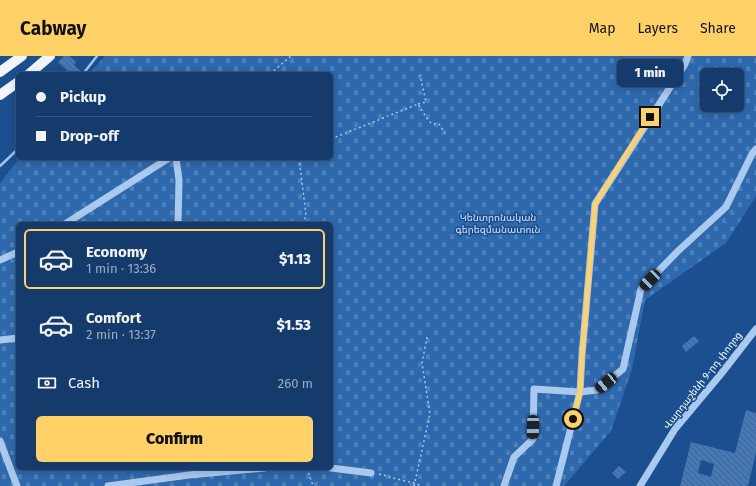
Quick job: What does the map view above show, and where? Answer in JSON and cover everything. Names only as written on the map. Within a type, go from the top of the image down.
[{"type":"main road","points":[[0,72],[22,56]]},
{"type":"main road","points":[[31,72],[50,56]]},
{"type":"main road","points":[[0,95],[16,83]]},
{"type":"street","points":[[556,486],[580,392],[595,204],[685,64],[688,56]]},
{"type":"street","points":[[504,486],[514,457],[533,439],[534,389],[580,392],[597,390],[623,369],[640,289],[678,251],[726,207],[752,154],[756,149]]},
{"type":"street","points":[[68,222],[166,160]]},
{"type":"street","points":[[176,160],[179,180],[178,222]]},
{"type":"street","points":[[0,260],[16,253]]},
{"type":"street","name":"Վարդաշենի 9-րդ փողոց","points":[[640,486],[675,429],[721,374],[756,328]]},
{"type":"street","points":[[0,340],[16,338]]},
{"type":"street","points":[[0,441],[17,486]]},
{"type":"street","points":[[333,468],[371,473]]},
{"type":"street","points":[[108,486],[189,475],[243,470]]},
{"type":"path","points":[[272,72],[291,56]]},
{"type":"path","points":[[333,138],[426,102],[420,75]]},
{"type":"path","points":[[418,104],[428,120],[432,124],[439,124],[445,134]]},
{"type":"path","points":[[299,160],[306,215],[304,222]]},
{"type":"path","points":[[414,486],[416,483],[430,414],[422,363],[427,337]]},
{"type":"path","points":[[308,470],[313,486]]},
{"type":"path","points":[[371,473],[391,476],[416,483],[420,486]]},
{"type":"green space","name":"Կենտրոնական գերեզմանատուն","points":[[105,56],[756,56],[756,196],[726,243],[645,300],[632,369],[611,431],[564,486],[0,486],[0,183],[18,160],[333,160],[333,72],[91,72]]},
{"type":"building","points":[[64,56],[69,56],[76,62],[74,65],[82,72],[69,72],[58,62]]},
{"type":"building","points":[[694,336],[699,341],[686,352],[682,346]]},
{"type":"building","points":[[746,410],[756,413],[756,452],[748,486],[680,486],[691,442],[735,453]],"holes":[[[701,460],[714,464],[711,477],[698,473]]]},
{"type":"building","points":[[619,466],[626,472],[618,479],[612,473]]},
{"type":"waterway","points":[[85,72],[97,56]]},
{"type":"waterway","points":[[0,166],[16,151]]},
{"type":"route","points":[[573,419],[580,392],[595,204],[650,117]]}]
